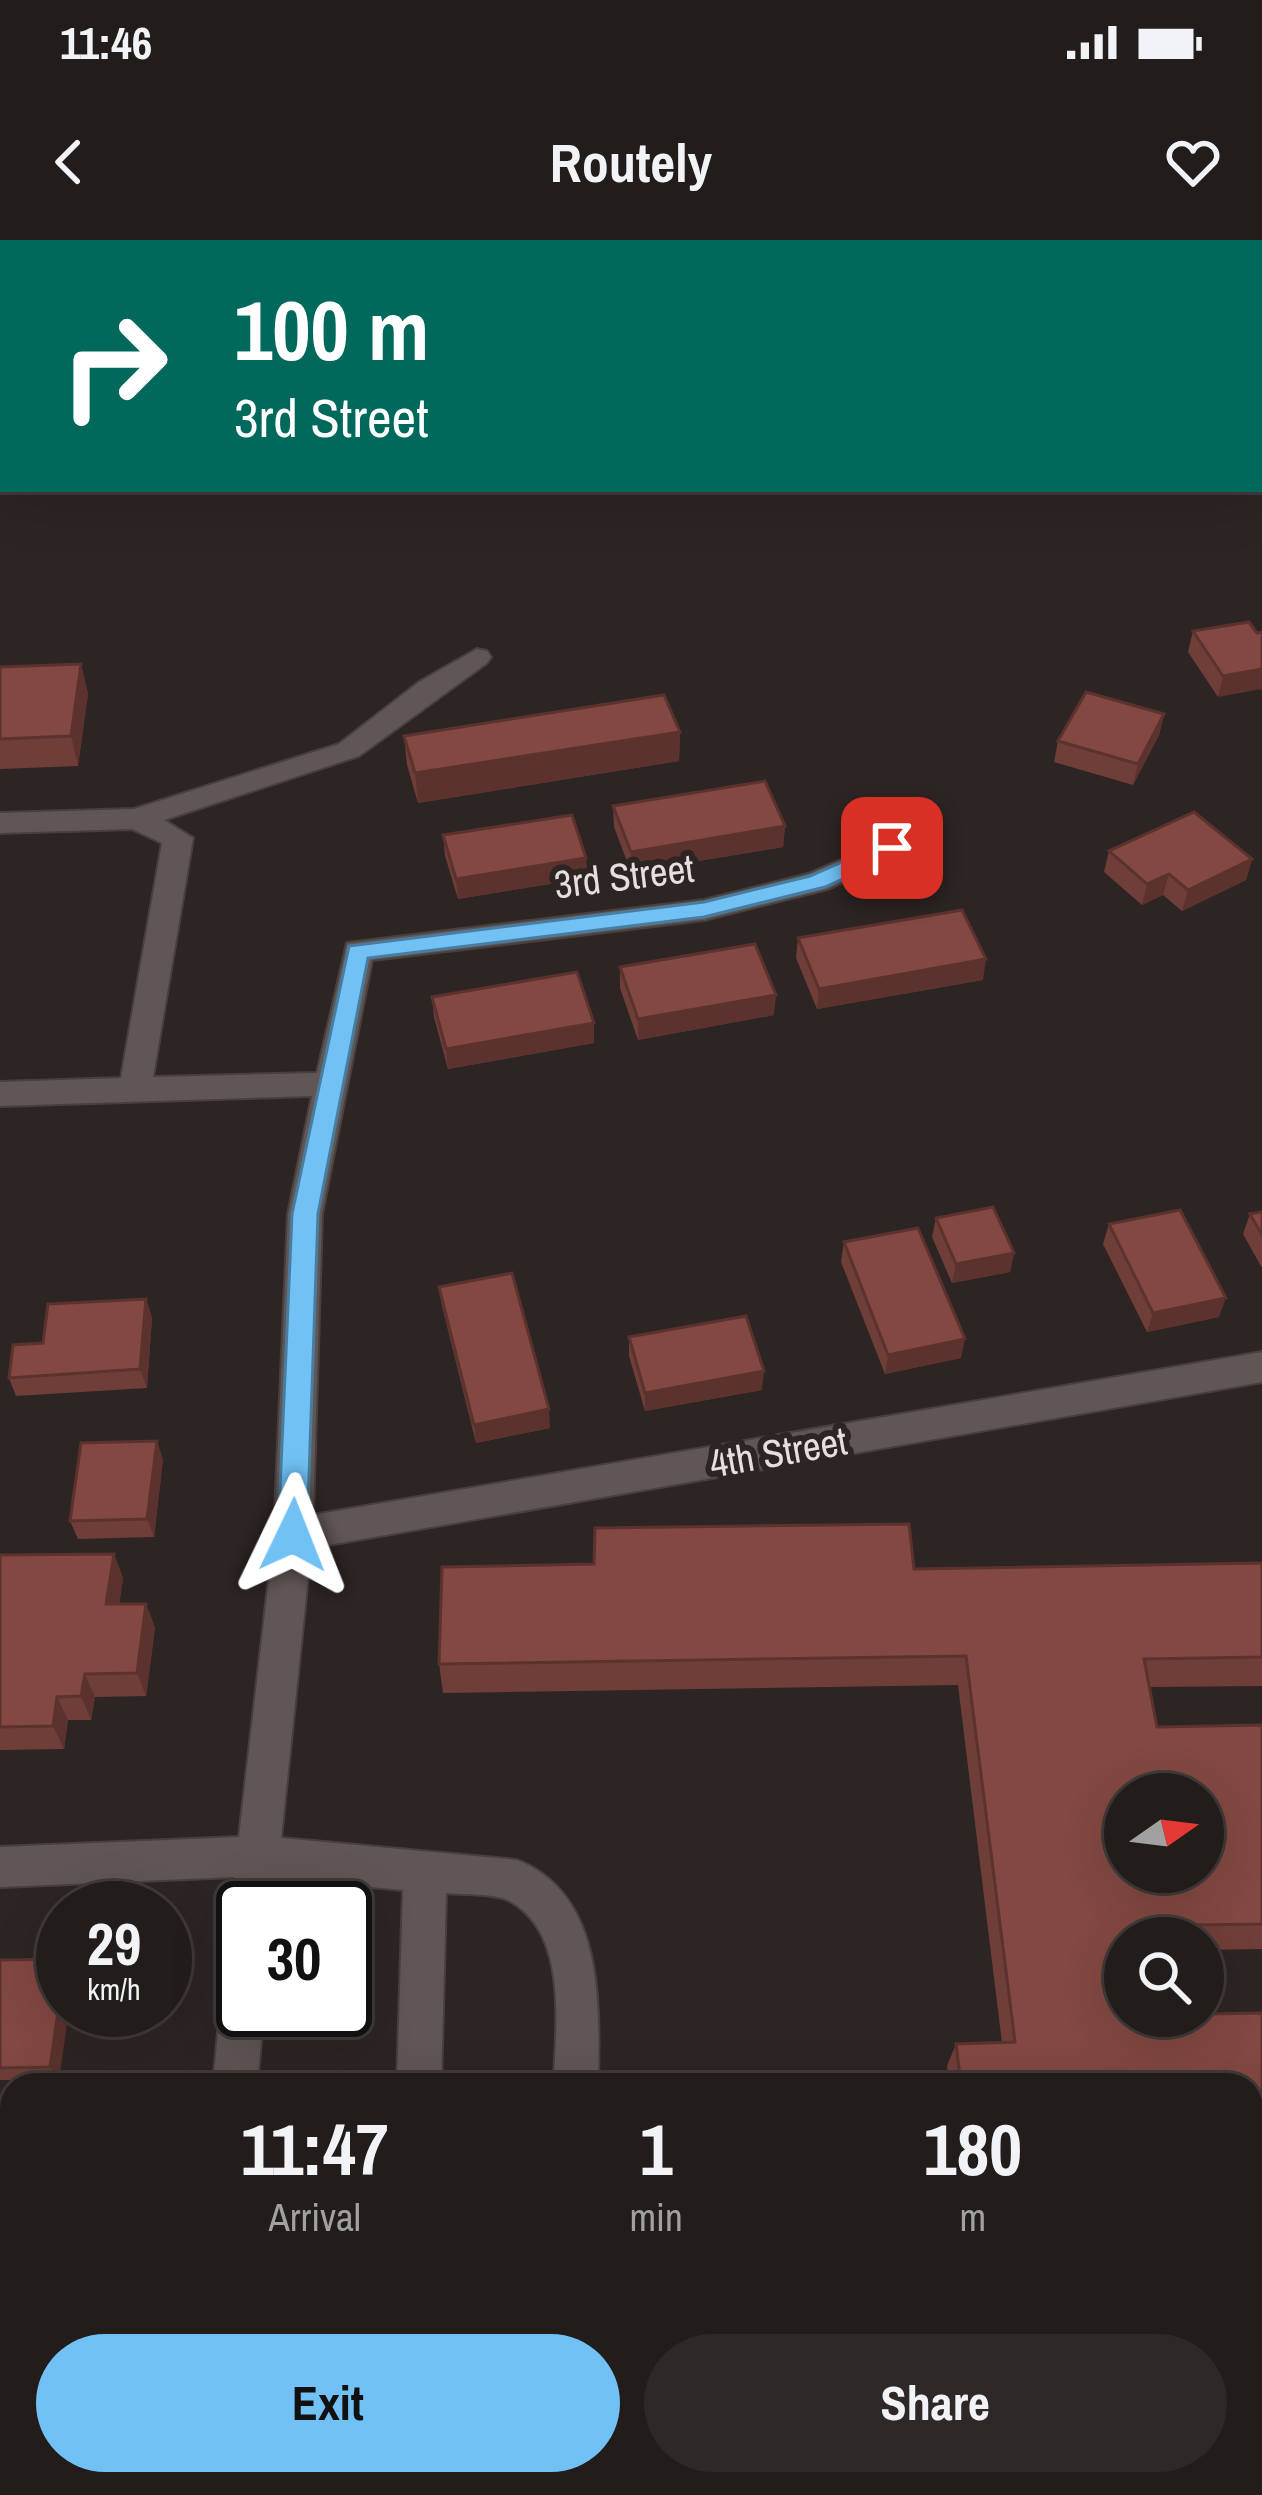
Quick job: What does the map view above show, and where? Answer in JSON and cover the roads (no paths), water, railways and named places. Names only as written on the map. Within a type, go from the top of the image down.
[{"type":"street","points":[[0,823],[136,819],[350,750],[477,657]]},
{"type":"street","points":[[135,1090],[178,838],[136,819]]},
{"type":"street","name":"3rd Street","points":[[332,1084],[358,951],[704,910],[817,882],[892,848]]},
{"type":"street","points":[[0,1094],[332,1084],[305,1214],[293,1535],[255,1881]]},
{"type":"street","name":"4th Street","points":[[293,1535],[1262,1367]]},
{"type":"street","points":[[0,1867],[257,1856],[517,1880],[538,1894],[562,1923],[572,1948],[576,2073]]},
{"type":"street","points":[[418,2073],[425,1870]]},
{"type":"street","points":[[236,2073],[240,2037]]}]
